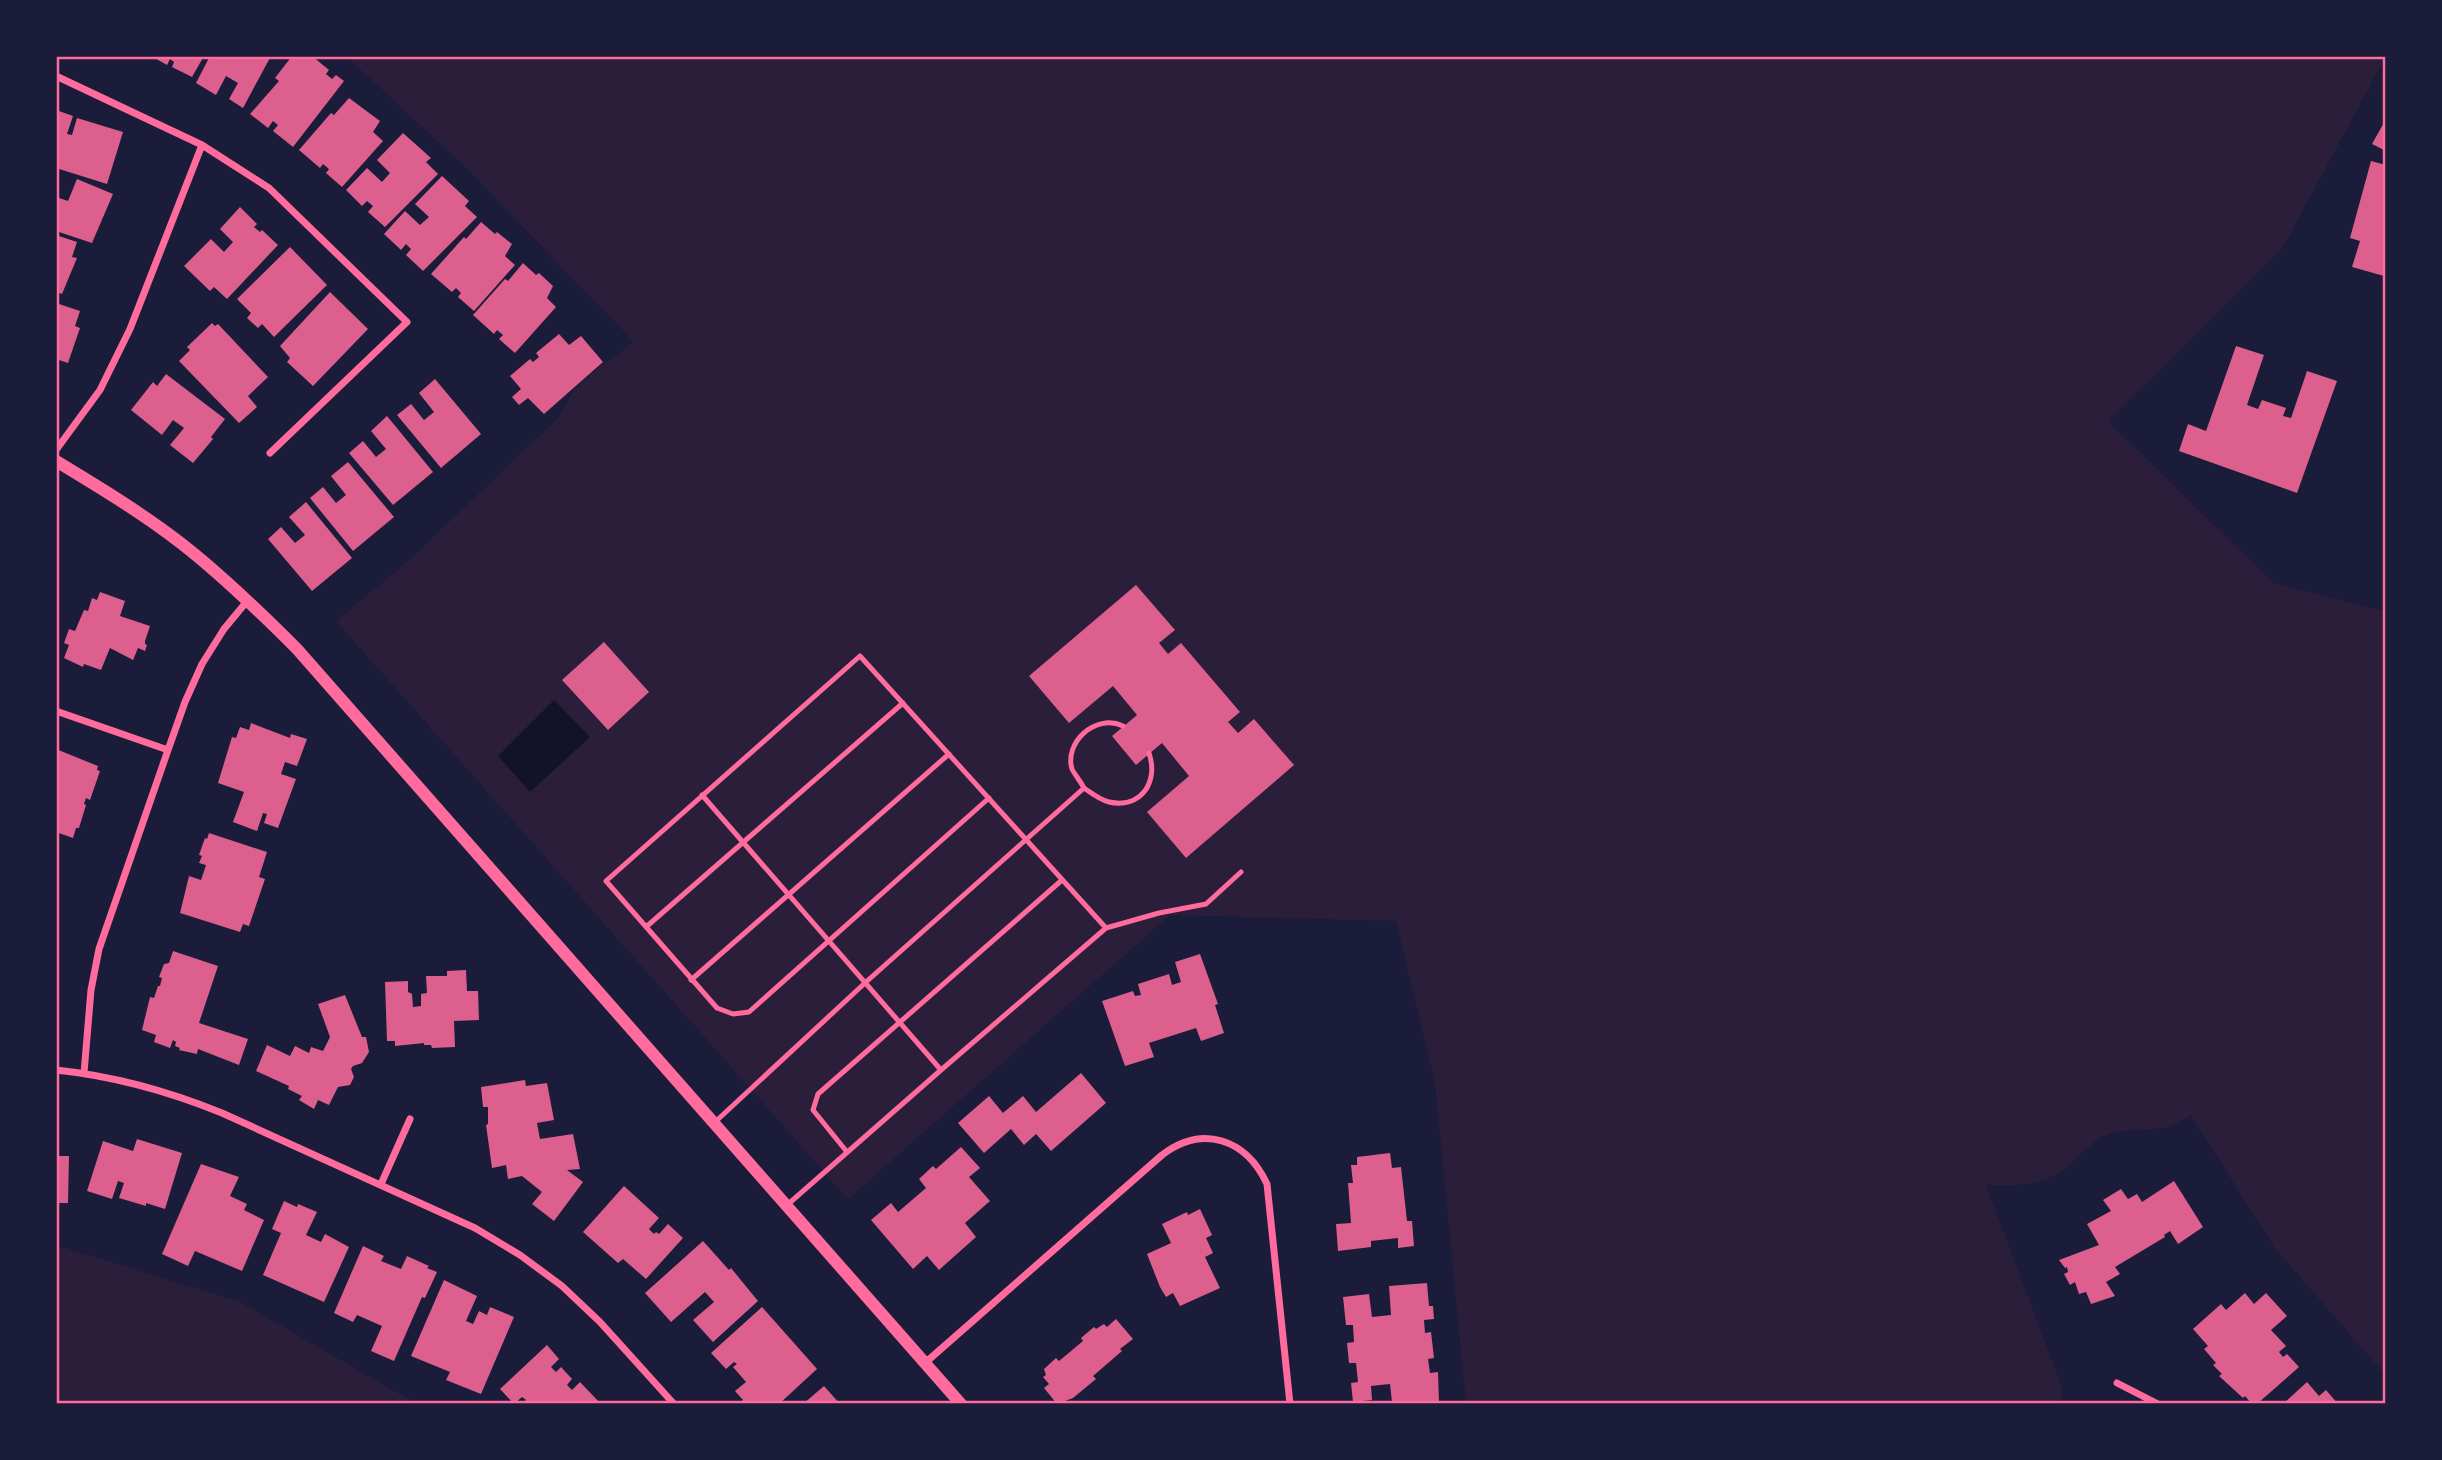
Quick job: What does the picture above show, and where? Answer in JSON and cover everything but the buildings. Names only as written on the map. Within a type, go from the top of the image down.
[{"type":"street","points":[[56,76],[202,145],[269,188],[407,322],[270,453]]},
{"type":"street","points":[[56,450],[100,390],[130,329],[202,145]]},
{"type":"street","points":[[56,461],[110,494],[181,544],[248,600],[297,649],[961,1404]]},
{"type":"street","points":[[83,1073],[91,990],[99,949],[168,750],[202,664],[224,629],[248,600]]},
{"type":"street","points":[[56,711],[168,750]]},
{"type":"street","points":[[56,1070],[131,1082],[181,1097],[475,1228],[520,1255],[562,1286],[600,1322],[674,1404]]},
{"type":"street","points":[[381,1184],[410,1119]]},
{"type":"street","points":[[925,1363],[1172,1147],[1191,1140],[1210,1138],[1229,1143],[1246,1152],[1259,1167],[1267,1184],[1290,1404]]},
{"type":"street","points":[[2117,1383],[2158,1404]]},
{"type":"lane","points":[[989,799],[749,1012],[733,1014],[717,1009],[606,881],[860,656],[1106,928]]},
{"type":"lane","points":[[646,927],[903,703]]},
{"type":"lane","points":[[1123,726],[1115,722],[1099,722],[1084,732],[1074,750],[1072,767],[1084,788],[1107,802],[1126,803],[1142,795],[1153,778],[1154,766],[1149,753]]},
{"type":"lane","points":[[691,980],[949,754]]},
{"type":"lane","points":[[714,1123],[866,982],[1084,788]]},
{"type":"lane","points":[[702,795],[941,1070]]},
{"type":"lane","points":[[786,1206],[1106,928],[1159,913],[1206,904],[1241,872]]},
{"type":"lane","points":[[847,1152],[813,1110],[818,1094],[1062,880]]},
{"type":"shaded area","points":[[346,56],[2386,56],[2282,249],[2108,421],[2273,583],[2386,612],[2386,1376],[2274,1247],[2191,1115],[2165,1127],[2120,1131],[2107,1135],[2095,1142],[2065,1169],[2046,1179],[2017,1185],[1986,1185],[2063,1390],[2059,1404],[1466,1404],[1435,1083],[1396,921],[1170,915],[848,1199],[336,621],[407,562],[559,417],[574,390],[634,342],[466,168]]},
{"type":"shaded area","points":[[554,700],[590,737],[530,792],[498,756]]},
{"type":"shaded area","points":[[56,1245],[240,1302],[417,1404],[56,1404]]}]
